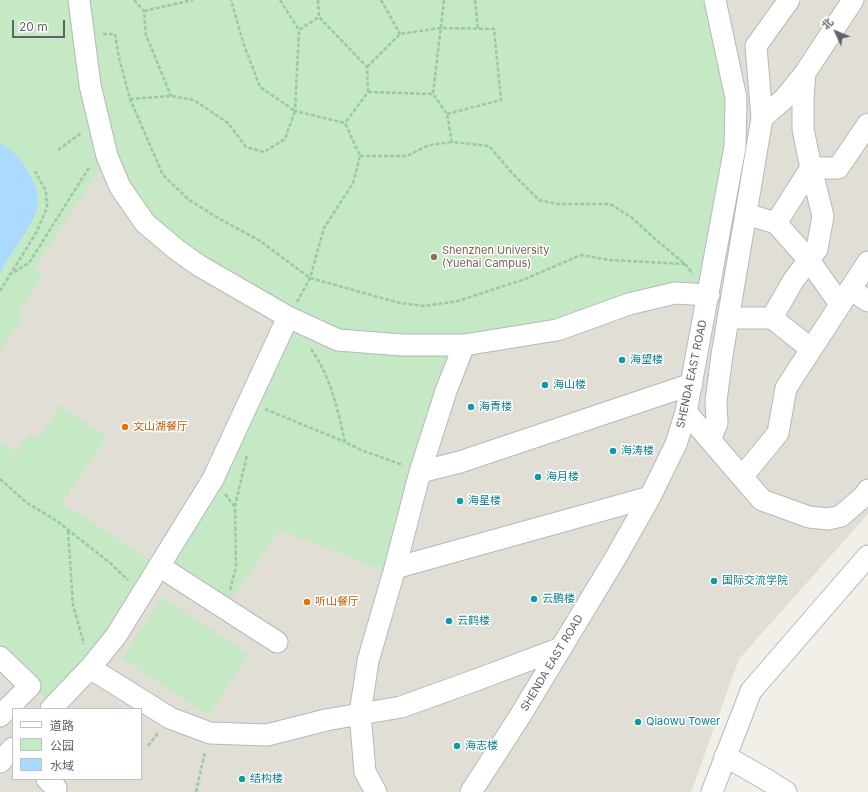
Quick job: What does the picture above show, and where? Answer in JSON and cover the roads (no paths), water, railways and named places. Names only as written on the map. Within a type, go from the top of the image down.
[{"type":"street","points":[[80,0],[90,85],[107,156],[120,187],[145,223],[177,250],[288,317],[338,340],[402,345],[464,345],[557,330],[629,304],[675,293],[709,295]]},
{"type":"street","name":"SHENDA EAST ROAD","points":[[471,792],[520,716],[650,497],[676,444],[686,412],[709,295],[735,147],[736,98],[715,0]]},
{"type":"street","points":[[710,440],[717,423],[716,401],[762,118],[756,46],[789,0]]},
{"type":"street","points":[[762,118],[784,99],[806,73],[853,0]]},
{"type":"street","points":[[772,318],[808,259],[817,249],[823,216],[803,129],[803,99],[806,73]]},
{"type":"street","points":[[811,168],[838,168],[868,124]]},
{"type":"street","points":[[776,223],[811,168]]},
{"type":"street","points":[[746,214],[776,223],[808,259],[845,296],[868,301]]},
{"type":"street","points":[[742,477],[778,433],[786,388],[868,262]]},
{"type":"street","points":[[55,708],[116,636],[213,479],[288,317]]},
{"type":"street","points":[[729,318],[772,318],[811,349]]},
{"type":"street","points":[[376,792],[365,772],[360,713],[368,661],[395,568],[420,472],[446,391],[464,345]]},
{"type":"street","points":[[420,472],[460,462],[692,384]]},
{"type":"street","points":[[686,412],[762,500],[809,517],[828,519],[841,516],[864,496],[868,490]]},
{"type":"street","points":[[395,568],[650,497]]},
{"type":"street","points":[[712,792],[751,691],[868,556]]},
{"type":"street","points":[[159,566],[277,642]]},
{"type":"street","points":[[90,668],[170,718],[210,733],[267,735],[326,720],[401,707],[561,648]]},
{"type":"street","points":[[0,658],[30,686],[0,716]]},
{"type":"street","points":[[0,762],[12,749]]},
{"type":"street","points":[[726,756],[762,776],[786,792]]},
{"type":"water","points":[[0,143],[8,148],[24,165],[36,187],[38,202],[34,217],[25,234],[0,273]]},
{"type":"place","name":"Shenzhen University (Yuehai Campus)","points":[[434,257]]},
{"type":"place","name":"海望楼","points":[[622,360]]},
{"type":"place","name":"海山楼","points":[[545,385]]},
{"type":"place","name":"海青楼","points":[[471,407]]},
{"type":"place","name":"文山湖餐厅","points":[[125,427]]},
{"type":"place","name":"海涛楼","points":[[613,451]]},
{"type":"place","name":"海月楼","points":[[538,477]]},
{"type":"place","name":"海星楼","points":[[460,501]]},
{"type":"place","name":"国际交流学院","points":[[714,581]]},
{"type":"place","name":"云鹏楼","points":[[534,599]]},
{"type":"place","name":"听山餐厅","points":[[307,602]]},
{"type":"place","name":"云鹤楼","points":[[449,621]]},
{"type":"place","name":"Qiaowu Tower","points":[[638,722]]},
{"type":"place","name":"海志楼","points":[[457,746]]},
{"type":"place","name":"结构楼","points":[[242,779]]}]
